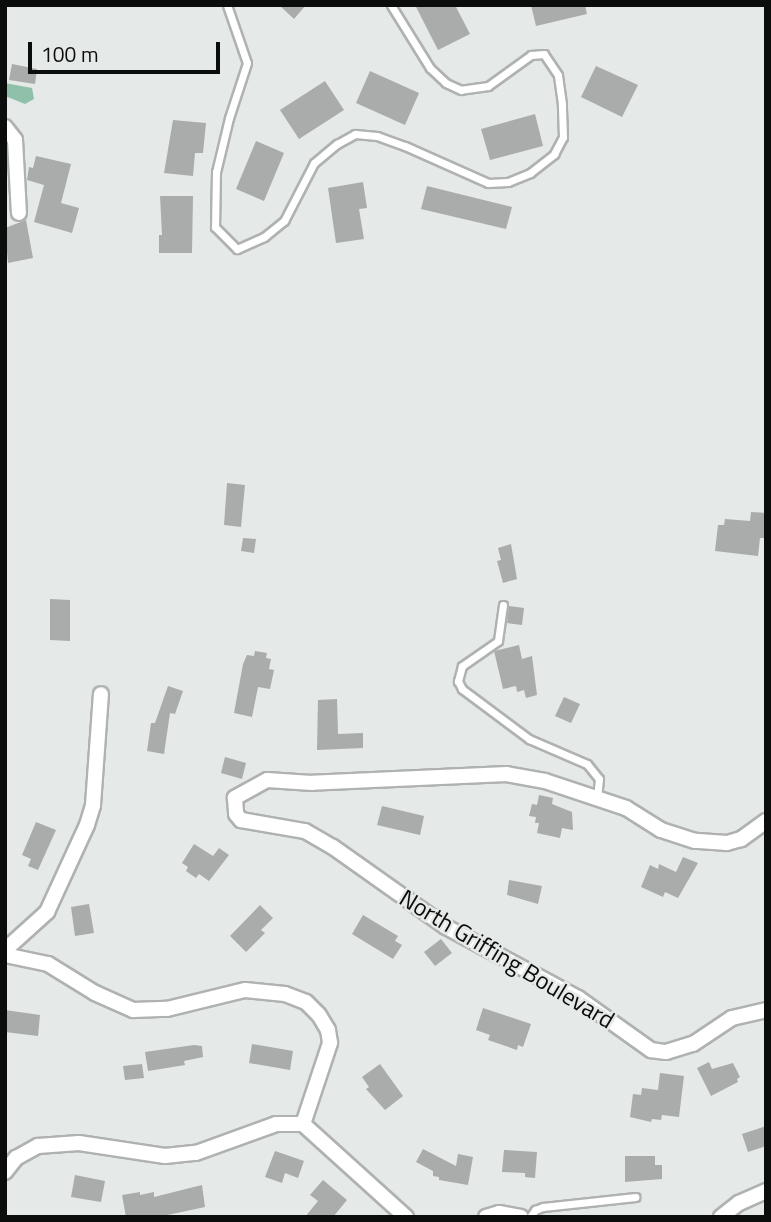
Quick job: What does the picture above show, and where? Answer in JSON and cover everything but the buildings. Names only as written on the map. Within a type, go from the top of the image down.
[{"type":"street","points":[[5,127],[15,141],[19,213]]},
{"type":"street","points":[[5,952],[47,912],[87,825],[93,805],[101,694]]},
{"type":"street","name":"North Griffing Boulevard","points":[[766,821],[748,835],[727,843],[695,841],[662,830],[626,808],[545,781],[507,774],[312,783],[267,780],[235,797],[236,814],[241,820],[305,831],[446,927],[578,998],[651,1050],[666,1052],[693,1044],[732,1018],[752,1011],[766,1010]]},
{"type":"street","points":[[5,952],[48,964],[95,993],[133,1010],[167,1009],[245,990],[285,994],[306,1002],[319,1015],[328,1030],[330,1043],[303,1124]]},
{"type":"street","points":[[5,1171],[16,1158],[38,1146],[79,1143],[164,1156],[196,1153],[276,1124],[303,1124],[406,1217]]},
{"type":"street","points":[[721,1217],[739,1203],[766,1191]]},
{"type":"street","points":[[486,1217],[499,1213],[521,1217]]},
{"type":"lane","points":[[229,7],[247,64],[229,118],[216,172],[215,227],[237,249],[264,237],[284,221],[314,163],[337,144],[355,134],[377,136],[488,183],[508,182],[530,173],[554,154],[563,136],[562,104],[558,75],[544,54],[531,55],[488,86],[461,90],[446,83],[430,68],[391,5]]},
{"type":"lane","points":[[503,605],[498,641],[462,666],[458,681],[462,689],[529,739],[587,764],[598,779],[597,798]]},
{"type":"lane","points":[[530,1217],[534,1210],[543,1207],[635,1197]]},
{"type":"shaded area","points":[[5,83],[32,88],[34,99],[25,104],[5,96]]}]
